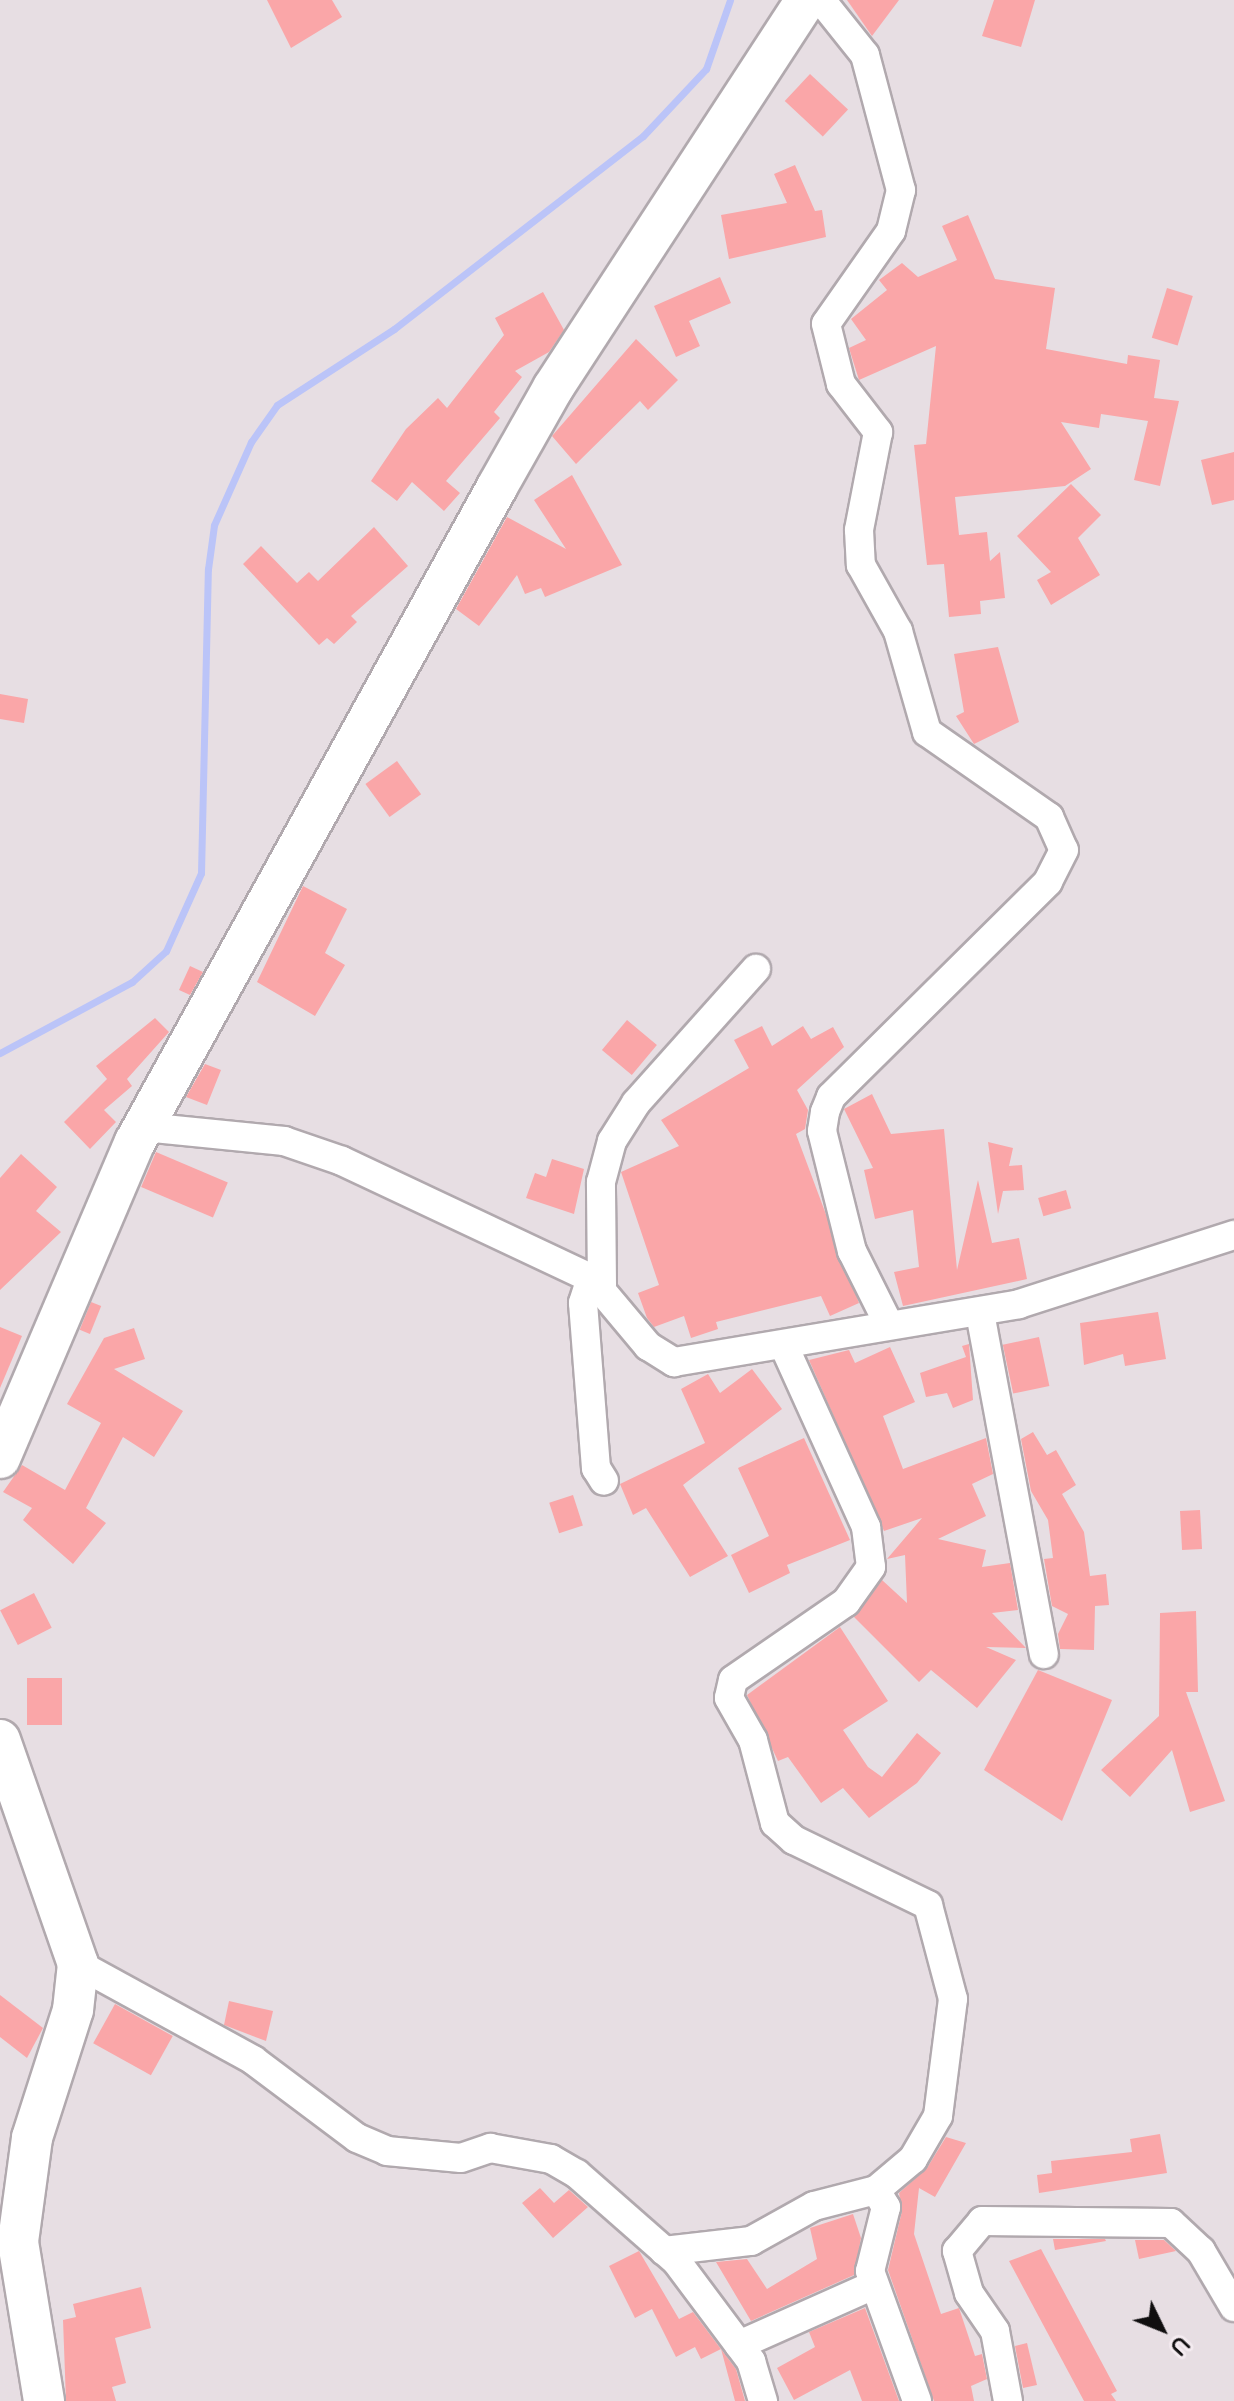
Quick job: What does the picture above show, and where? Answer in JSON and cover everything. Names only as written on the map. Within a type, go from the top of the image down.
[{"type":"street","points":[[0,1458],[144,1127],[553,388],[806,0]]},
{"type":"street","points":[[821,0],[865,55],[901,190],[891,231],[827,317],[838,377],[878,432],[859,530],[861,565],[898,631],[927,732],[1049,817],[1064,850],[1048,882],[831,1097],[825,1112],[822,1131],[852,1251],[887,1321]]},
{"type":"street","points":[[604,1481],[596,1468],[583,1303],[597,1282],[601,1182],[612,1141],[636,1103],[756,969]]},
{"type":"street","points":[[144,1127],[284,1141],[597,1282],[648,1346],[674,1362],[784,1346],[887,1321],[980,1313],[1234,1235]]},
{"type":"street","points":[[980,1313],[1044,1654]]},
{"type":"street","points":[[664,2251],[743,2243],[814,2206],[876,2190],[913,2159],[938,2116],[953,1999],[928,1905],[794,1840],[775,1823],[753,1740],[729,1698],[733,1680],[846,1602],[871,1567],[866,1527],[784,1346]]},
{"type":"street","points":[[0,1740],[78,1964],[73,2010],[32,2138],[18,2242],[44,2401]]},
{"type":"street","points":[[78,1964],[253,2060],[357,2138],[417,2159],[461,2158],[490,2148],[551,2159],[664,2251],[739,2345],[763,2401]]},
{"type":"street","points":[[876,2190],[886,2207],[868,2259],[874,2285],[917,2401]]},
{"type":"street","points":[[1008,2401],[995,2331],[969,2293],[957,2251],[982,2221],[1171,2223],[1201,2251],[1234,2307]]},
{"type":"street","points":[[739,2345],[874,2285]]},
{"type":"building","points":[[267,0],[332,0],[342,17],[291,48]]},
{"type":"building","points":[[847,0],[899,0],[872,36]]},
{"type":"building","points":[[994,0],[1035,0],[1021,47],[982,36]]},
{"type":"building","points":[[810,74],[848,109],[823,137],[785,101]]},
{"type":"building","points":[[795,165],[815,211],[822,210],[826,237],[729,259],[721,215],[787,203],[774,174]]},
{"type":"building","points":[[968,215],[995,279],[1055,288],[1046,349],[1127,364],[1128,355],[1160,360],[1154,398],[1179,401],[1160,486],[1134,480],[1148,421],[1101,414],[1099,428],[1061,422],[1091,469],[1065,486],[955,497],[959,535],[987,532],[990,561],[1000,552],[1005,598],[980,601],[981,614],[949,617],[944,564],[927,565],[914,445],[926,444],[936,346],[859,380],[849,348],[866,340],[851,319],[887,290],[879,280],[902,263],[918,277],[957,260],[942,226]]},
{"type":"building","points":[[720,277],[731,303],[689,321],[700,346],[676,357],[654,306]]},
{"type":"building","points":[[1167,288],[1193,296],[1178,346],[1152,338]]},
{"type":"building","points":[[543,292],[564,330],[549,352],[515,371],[522,377],[494,412],[500,418],[446,481],[460,493],[444,511],[412,482],[397,501],[371,481],[406,429],[438,398],[447,408],[504,335],[495,318]]},
{"type":"building","points":[[636,339],[678,380],[648,410],[640,401],[576,464],[552,436]]},
{"type":"building","points":[[1234,452],[1234,500],[1212,505],[1201,460]]},
{"type":"building","points":[[572,475],[622,565],[545,597],[541,588],[525,594],[517,575],[479,626],[456,609],[507,517],[566,549],[534,500]]},
{"type":"building","points":[[1071,484],[1101,515],[1078,538],[1100,575],[1051,605],[1037,580],[1051,572],[1017,536]]},
{"type":"building","points":[[374,527],[408,566],[351,616],[357,622],[334,644],[327,638],[319,645],[243,564],[261,546],[297,583],[309,572],[318,581]]},
{"type":"building","points":[[998,647],[1019,722],[974,744],[956,716],[964,712],[954,654]]},
{"type":"building","points":[[0,694],[28,699],[24,723],[0,719]]},
{"type":"building","points":[[397,761],[421,794],[390,817],[365,784]]},
{"type":"building","points":[[303,886],[347,909],[325,953],[345,965],[315,1016],[257,982]]},
{"type":"building","points":[[190,966],[203,972],[190,995],[179,990]]},
{"type":"building","points":[[155,1018],[169,1032],[127,1079],[132,1086],[104,1110],[116,1122],[90,1149],[64,1122],[107,1079],[96,1066]]},
{"type":"building","points":[[627,1020],[657,1045],[632,1075],[602,1050]]},
{"type":"building","points":[[762,1026],[772,1046],[803,1026],[811,1039],[833,1027],[844,1047],[797,1090],[808,1110],[805,1129],[796,1134],[859,1303],[830,1316],[821,1296],[716,1322],[718,1329],[691,1338],[684,1316],[654,1327],[647,1318],[638,1293],[659,1285],[621,1172],[679,1146],[661,1120],[749,1068],[734,1040]]},
{"type":"building","points":[[205,1064],[221,1070],[207,1105],[186,1097]]},
{"type":"building","points":[[872,1094],[891,1134],[944,1129],[957,1270],[978,1180],[992,1243],[1019,1238],[1027,1279],[903,1306],[894,1272],[919,1267],[913,1210],[875,1219],[864,1170],[873,1168],[844,1109]]},
{"type":"building","points":[[988,1142],[1013,1148],[1009,1166],[1022,1165],[1024,1190],[1003,1191],[998,1214]]},
{"type":"building","points":[[156,1152],[228,1182],[213,1217],[141,1187]]},
{"type":"building","points":[[21,1154],[57,1187],[36,1211],[61,1232],[0,1290],[0,1178]]},
{"type":"building","points":[[552,1159],[584,1169],[574,1214],[526,1198],[535,1173],[546,1177]]},
{"type":"building","points":[[1066,1190],[1071,1208],[1043,1216],[1038,1198]]},
{"type":"building","points":[[91,1302],[101,1306],[90,1334],[80,1330]]},
{"type":"building","points":[[1158,1312],[1166,1359],[1125,1366],[1123,1354],[1084,1365],[1080,1323]]},
{"type":"building","points":[[0,1327],[22,1336],[0,1388]]},
{"type":"building","points":[[134,1328],[145,1359],[114,1369],[183,1411],[154,1457],[123,1437],[86,1508],[106,1523],[73,1564],[23,1520],[32,1508],[3,1492],[22,1465],[65,1490],[101,1423],[67,1404],[104,1338]]},
{"type":"building","points":[[1039,1337],[1049,1386],[1013,1394],[1003,1345]]},
{"type":"building","points":[[969,1344],[973,1400],[953,1408],[947,1393],[926,1397],[920,1373],[966,1357],[962,1346]]},
{"type":"building","points":[[890,1347],[915,1402],[883,1416],[903,1469],[986,1438],[993,1474],[972,1484],[986,1516],[938,1539],[986,1550],[982,1567],[1010,1563],[1018,1610],[992,1613],[1026,1648],[986,1647],[1016,1660],[977,1708],[931,1670],[919,1682],[854,1617],[882,1580],[907,1603],[905,1555],[887,1559],[922,1518],[884,1531],[809,1360],[849,1350],[855,1363]]},
{"type":"building","points":[[752,1369],[782,1409],[683,1485],[728,1556],[690,1577],[646,1508],[633,1515],[620,1484],[705,1443],[681,1389],[708,1374],[720,1393]]},
{"type":"building","points":[[1033,1432],[1047,1455],[1056,1450],[1076,1485],[1062,1494],[1084,1532],[1090,1576],[1106,1574],[1109,1605],[1095,1606],[1094,1650],[1060,1649],[1058,1634],[1068,1614],[1052,1606],[1044,1559],[1053,1558],[1048,1520],[1031,1491],[1021,1439]]},
{"type":"building","points":[[804,1438],[850,1540],[787,1565],[790,1573],[749,1593],[731,1555],[769,1536],[738,1468]]},
{"type":"building","points":[[573,1495],[583,1525],[559,1533],[549,1503]]},
{"type":"building","points":[[1200,1510],[1202,1549],[1182,1550],[1180,1511]]},
{"type":"building","points":[[34,1593],[52,1628],[18,1645],[0,1610]]},
{"type":"building","points":[[1196,1611],[1198,1692],[1186,1692],[1225,1801],[1190,1812],[1172,1750],[1130,1797],[1101,1770],[1159,1716],[1160,1613]]},
{"type":"building","points":[[840,1627],[888,1701],[843,1730],[868,1767],[882,1777],[917,1733],[941,1753],[917,1783],[869,1818],[843,1788],[821,1803],[788,1757],[778,1761],[747,1695]]},
{"type":"building","points":[[1038,1670],[1112,1700],[1062,1821],[984,1770]]},
{"type":"building","points":[[27,1678],[62,1678],[62,1725],[27,1725]]},
{"type":"building","points":[[0,1995],[43,2028],[27,2058],[0,2037]]},
{"type":"building","points":[[229,2001],[273,2011],[266,2041],[224,2025]]},
{"type":"building","points":[[115,2004],[173,2036],[151,2075],[93,2043]]},
{"type":"building","points":[[1160,2134],[1167,2173],[1039,2193],[1037,2175],[1052,2173],[1051,2161],[1132,2152],[1130,2139]]},
{"type":"building","points":[[946,2137],[966,2143],[935,2197],[919,2188],[914,2234],[941,2314],[959,2308],[975,2356],[982,2354],[987,2379],[971,2386],[974,2401],[934,2401],[888,2270],[902,2211],[899,2193],[927,2168]]},
{"type":"building","points":[[540,2188],[554,2203],[569,2190],[588,2207],[553,2238],[522,2203]]},
{"type":"building","points":[[853,2214],[861,2238],[854,2275],[751,2321],[716,2262],[747,2259],[767,2289],[817,2259],[810,2228]]},
{"type":"building","points":[[1053,2239],[1105,2239],[1106,2241],[1055,2250]]},
{"type":"building","points":[[1135,2240],[1164,2240],[1176,2251],[1139,2259]]},
{"type":"building","points":[[1041,2249],[1117,2391],[1111,2394],[1116,2401],[1084,2401],[1009,2261]]},
{"type":"building","points":[[639,2251],[679,2319],[693,2312],[721,2349],[701,2359],[695,2347],[676,2357],[652,2309],[635,2318],[609,2266]]},
{"type":"building","points":[[141,2287],[151,2328],[115,2338],[126,2383],[112,2387],[116,2401],[66,2401],[63,2320],[76,2317],[73,2304]]},
{"type":"building","points":[[865,2308],[899,2401],[862,2401],[850,2370],[794,2400],[777,2368],[815,2347],[809,2332]]},
{"type":"building","points":[[1027,2343],[1037,2385],[1023,2388],[1015,2346]]},
{"type":"building","points":[[721,2349],[736,2369],[745,2401],[735,2401]]},
{"type":"waterway","points":[[0,1053],[132,982],[166,951],[201,873],[208,569],[214,525],[251,442],[277,405],[394,329],[643,136],[706,69],[730,0]]}]
